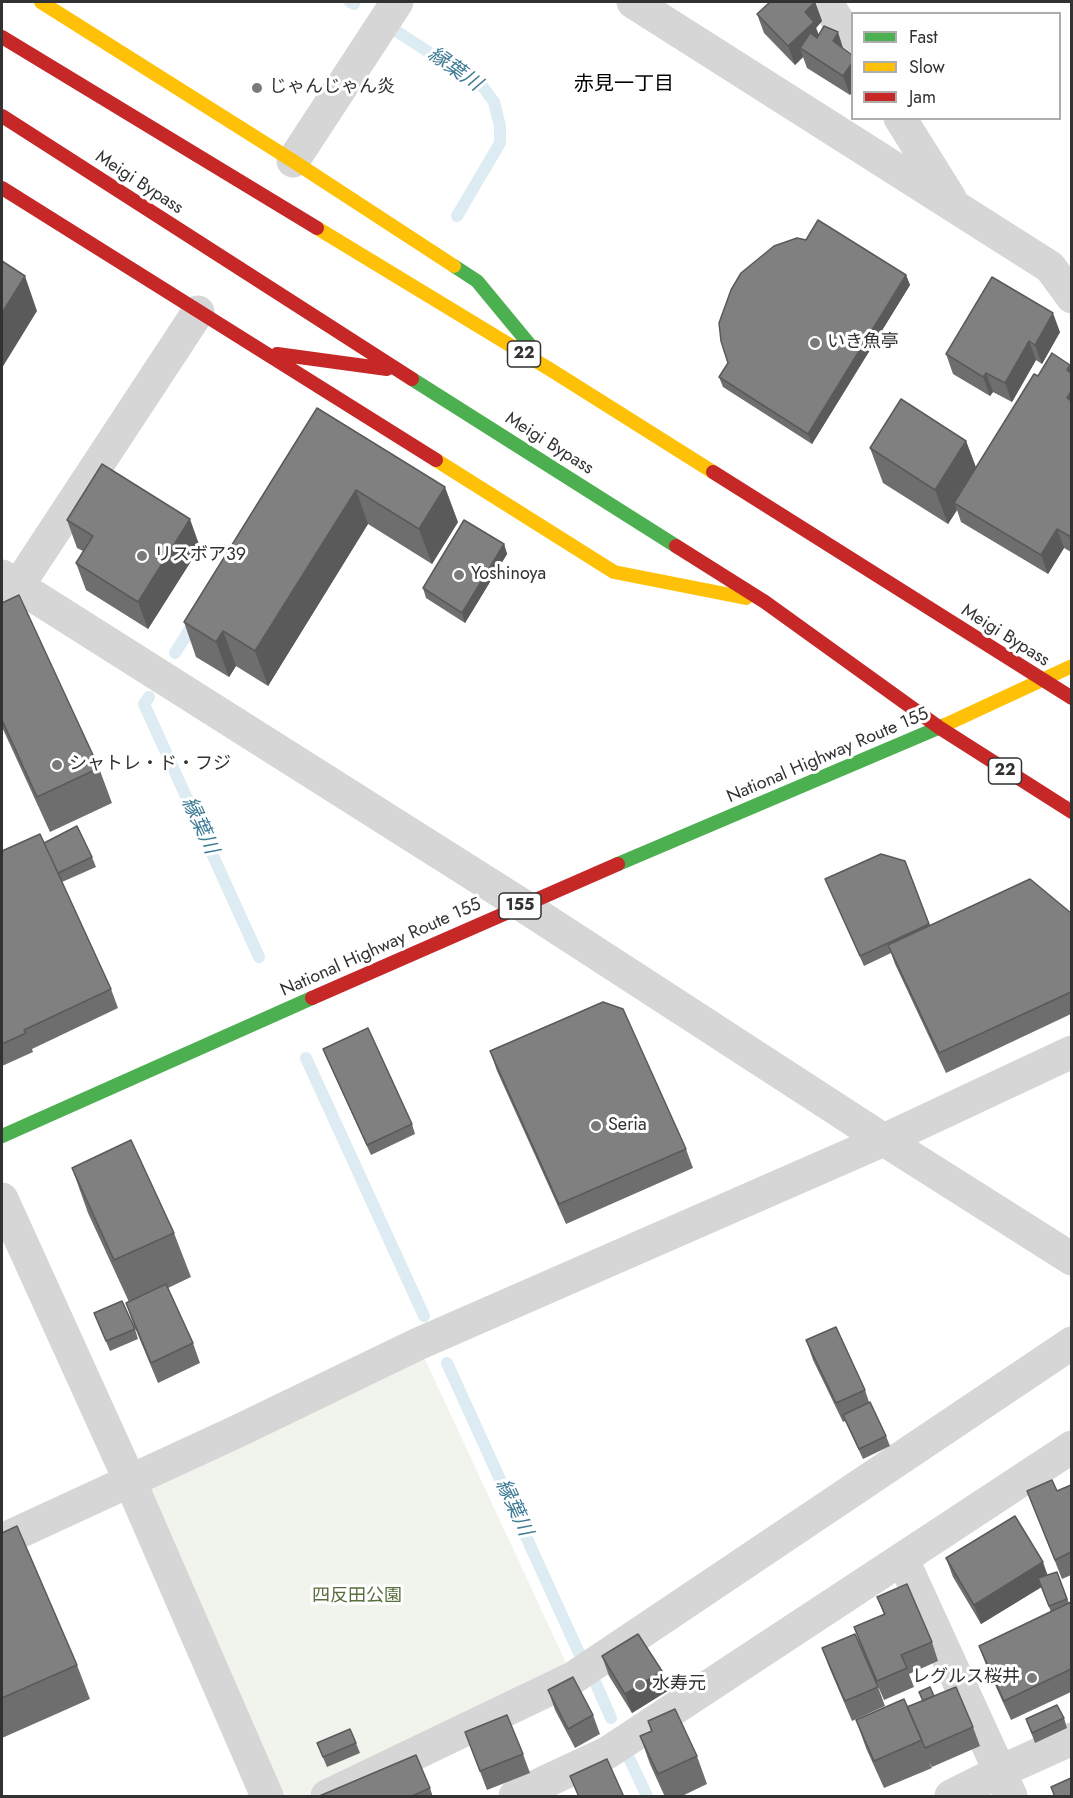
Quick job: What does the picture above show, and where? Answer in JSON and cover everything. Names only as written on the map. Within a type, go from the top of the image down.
[{"type":"highway","name":"22","points":[[42,2],[151,73],[293,160],[477,281],[551,370]]},
{"type":"highway","name":"Meigi Bypass","points":[[2,37],[551,370],[1071,698]]},
{"type":"highway","points":[[57,72],[92,72]]},
{"type":"highway","points":[[127,72],[151,73]]},
{"type":"highway","name":"Meigi Bypass","points":[[2,116],[765,602],[940,728],[1071,812]]},
{"type":"highway","name":"22","points":[[2,188],[614,572],[765,602]]},
{"type":"highway","points":[[265,352],[398,370]]},
{"type":"highway","name":"National Highway Route 155","points":[[2,1136],[522,905],[940,728],[1040,679],[1068,661]]},
{"type":"street","points":[[293,160],[397,2]]},
{"type":"street","points":[[633,2],[1050,267],[1071,297]]},
{"type":"street","points":[[826,2],[851,41]]},
{"type":"street","points":[[901,120],[955,207]]},
{"type":"street","points":[[198,312],[7,587],[522,905],[1071,1259]]},
{"type":"street","points":[[2,1540],[418,1344],[884,1140],[1071,1052]]},
{"type":"street","points":[[2,1199],[130,1481],[267,1797]]},
{"type":"street","points":[[327,1797],[573,1678],[1071,1343]]},
{"type":"street","points":[[514,1797],[607,1753],[903,1560],[1071,1447]]},
{"type":"street","points":[[903,1560],[1005,1784]]},
{"type":"street","points":[[951,1797],[1005,1784],[1071,1739]]},
{"type":"green space","name":"四反田公園","points":[[418,1344],[573,1678],[327,1796],[267,1796],[130,1481]]},
{"type":"building","points":[[770,2],[815,2],[805,12],[814,22],[788,46],[757,14]]},
{"type":"building","points":[[824,26],[838,32],[833,41],[851,54],[851,64],[843,76],[800,48],[810,33],[817,38]]},
{"type":"building","points":[[818,220],[906,275],[808,434],[719,377],[728,363],[721,341],[719,323],[731,290],[741,273],[774,246],[797,238],[806,240]]},
{"type":"building","points":[[2,261],[25,276],[2,313]]},
{"type":"building","points":[[992,277],[1053,313],[1035,345],[1029,341],[1005,383],[986,373],[983,377],[946,354]]},
{"type":"building","points":[[1052,353],[1070,365],[1067,370],[1071,373],[1071,391],[1067,398],[1071,401],[1071,537],[1057,529],[1041,555],[954,503],[1034,374],[1038,376]]},
{"type":"building","points":[[901,399],[966,441],[935,490],[870,448]]},
{"type":"building","points":[[317,408],[445,487],[419,529],[356,490],[255,651],[223,631],[216,642],[184,622]]},
{"type":"building","name":"リスボア39","points":[[102,464],[190,519],[138,602],[76,563],[93,536],[67,520]]},
{"type":"building","points":[[464,520],[504,544],[462,613],[423,588]]},
{"type":"building","name":"シャトレ・ド・フジ","points":[[19,595],[99,768],[37,797],[2,720],[2,603]]},
{"type":"building","points":[[77,826],[92,857],[58,873],[44,843]]},
{"type":"building","points":[[40,834],[111,989],[24,1030],[26,1033],[2,1044],[2,851]]},
{"type":"building","points":[[881,854],[905,861],[929,924],[860,956],[825,879]]},
{"type":"building","points":[[1030,879],[1071,913],[1071,992],[939,1053],[888,945]]},
{"type":"building","points":[[603,1002],[623,1009],[686,1149],[559,1204],[490,1051]]},
{"type":"building","points":[[368,1028],[412,1124],[367,1145],[323,1049]]},
{"type":"building","points":[[131,1140],[174,1233],[114,1260],[72,1168]]},
{"type":"building","points":[[166,1284],[193,1343],[151,1363],[126,1303]]},
{"type":"building","points":[[122,1301],[135,1329],[106,1341],[94,1313]]},
{"type":"building","points":[[836,1327],[865,1390],[836,1403],[806,1340]]},
{"type":"building","points":[[870,1402],[886,1436],[859,1449],[843,1415]]},
{"type":"building","points":[[1052,1480],[1057,1491],[1071,1485],[1071,1552],[1055,1560],[1027,1491]]},
{"type":"building","points":[[1015,1516],[1043,1562],[974,1605],[946,1558]]},
{"type":"building","points":[[17,1526],[77,1665],[2,1698],[2,1533]]},
{"type":"building","points":[[1057,1572],[1067,1599],[1049,1606],[1038,1578]]},
{"type":"building","points":[[907,1584],[932,1642],[901,1655],[907,1668],[877,1681],[854,1627],[885,1614],[877,1597]]},
{"type":"building","name":"レグルス桜井","points":[[1071,1602],[1071,1669],[1004,1701],[979,1646]]},
{"type":"building","points":[[638,1634],[662,1671],[625,1694],[602,1656]]},
{"type":"building","points":[[855,1634],[878,1687],[845,1701],[822,1648]]},
{"type":"building","points":[[573,1677],[593,1715],[568,1729],[548,1690]]},
{"type":"building","points":[[930,1687],[934,1696],[923,1701],[919,1692]]},
{"type":"building","points":[[956,1687],[973,1727],[925,1748],[907,1707]]},
{"type":"building","points":[[904,1699],[922,1740],[874,1761],[856,1720]]},
{"type":"building","points":[[1057,1705],[1064,1718],[1032,1733],[1026,1719]]},
{"type":"building","points":[[675,1709],[697,1756],[658,1774],[640,1736],[652,1731],[648,1721]]},
{"type":"building","points":[[507,1715],[523,1754],[480,1771],[465,1732]]},
{"type":"building","points":[[350,1729],[356,1743],[323,1757],[317,1743]]},
{"type":"building","points":[[416,1755],[430,1788],[410,1797],[317,1797]]},
{"type":"building","points":[[607,1759],[624,1797],[579,1797],[570,1776]]},
{"type":"building","points":[[1071,1778],[1071,1797],[1055,1797],[1051,1787]]},
{"type":"waterway","name":"縁葉川","points":[[350,2],[354,4]]},
{"type":"waterway","name":"縁葉川","points":[[396,31],[483,87],[494,102],[500,126],[500,143],[457,216]]},
{"type":"waterway","name":"縁葉川","points":[[175,653],[195,621]]},
{"type":"waterway","name":"縁葉川","points":[[149,697],[144,704],[259,957]]},
{"type":"waterway","name":"縁葉川","points":[[306,1058],[424,1316]]},
{"type":"waterway","name":"縁葉川","points":[[447,1363],[579,1653]]},
{"type":"waterway","name":"縁葉川","points":[[596,1684],[611,1718]]},
{"type":"waterway","name":"縁葉川","points":[[629,1758],[647,1796]]},
{"type":"traffic: fast","points":[[454,266],[477,281],[534,350]]},
{"type":"traffic: fast","points":[[412,379],[676,546]]},
{"type":"traffic: fast","points":[[618,864],[945,725]]},
{"type":"traffic: fast","points":[[2,1136],[312,998]]},
{"type":"traffic: slow","points":[[41,2],[454,266]]},
{"type":"traffic: slow","points":[[317,228],[551,370],[713,472]]},
{"type":"traffic: slow","points":[[436,460],[614,572],[746,598]]},
{"type":"traffic: slow","points":[[945,725],[1072,666]]},
{"type":"traffic: jam","points":[[2,37],[317,228]]},
{"type":"traffic: jam","points":[[2,116],[412,379]]},
{"type":"traffic: jam","points":[[2,188],[436,460]]},
{"type":"traffic: jam","points":[[277,354],[387,369]]},
{"type":"traffic: jam","points":[[713,472],[1072,698]]},
{"type":"traffic: jam","points":[[676,546],[765,602],[940,728],[1072,812]]},
{"type":"traffic: jam","points":[[312,998],[618,864]]},
{"type":"place","name":"じゃんじゃん炎","points":[[257,88]]},
{"type":"place","name":"いき魚亭","points":[[815,343]]},
{"type":"place","name":"リスボア39","points":[[142,556]]},
{"type":"place","name":"Yoshinoya","points":[[459,575]]},
{"type":"place","name":"シャトレ・ド・フジ","points":[[57,765]]},
{"type":"place","name":"Seria","points":[[596,1126]]},
{"type":"place","name":"レグルス桜井","points":[[1032,1678]]},
{"type":"place","name":"水寿元","points":[[640,1685]]},
{"type":"district","name":"赤見一丁目","points":[[624,85]]}]
